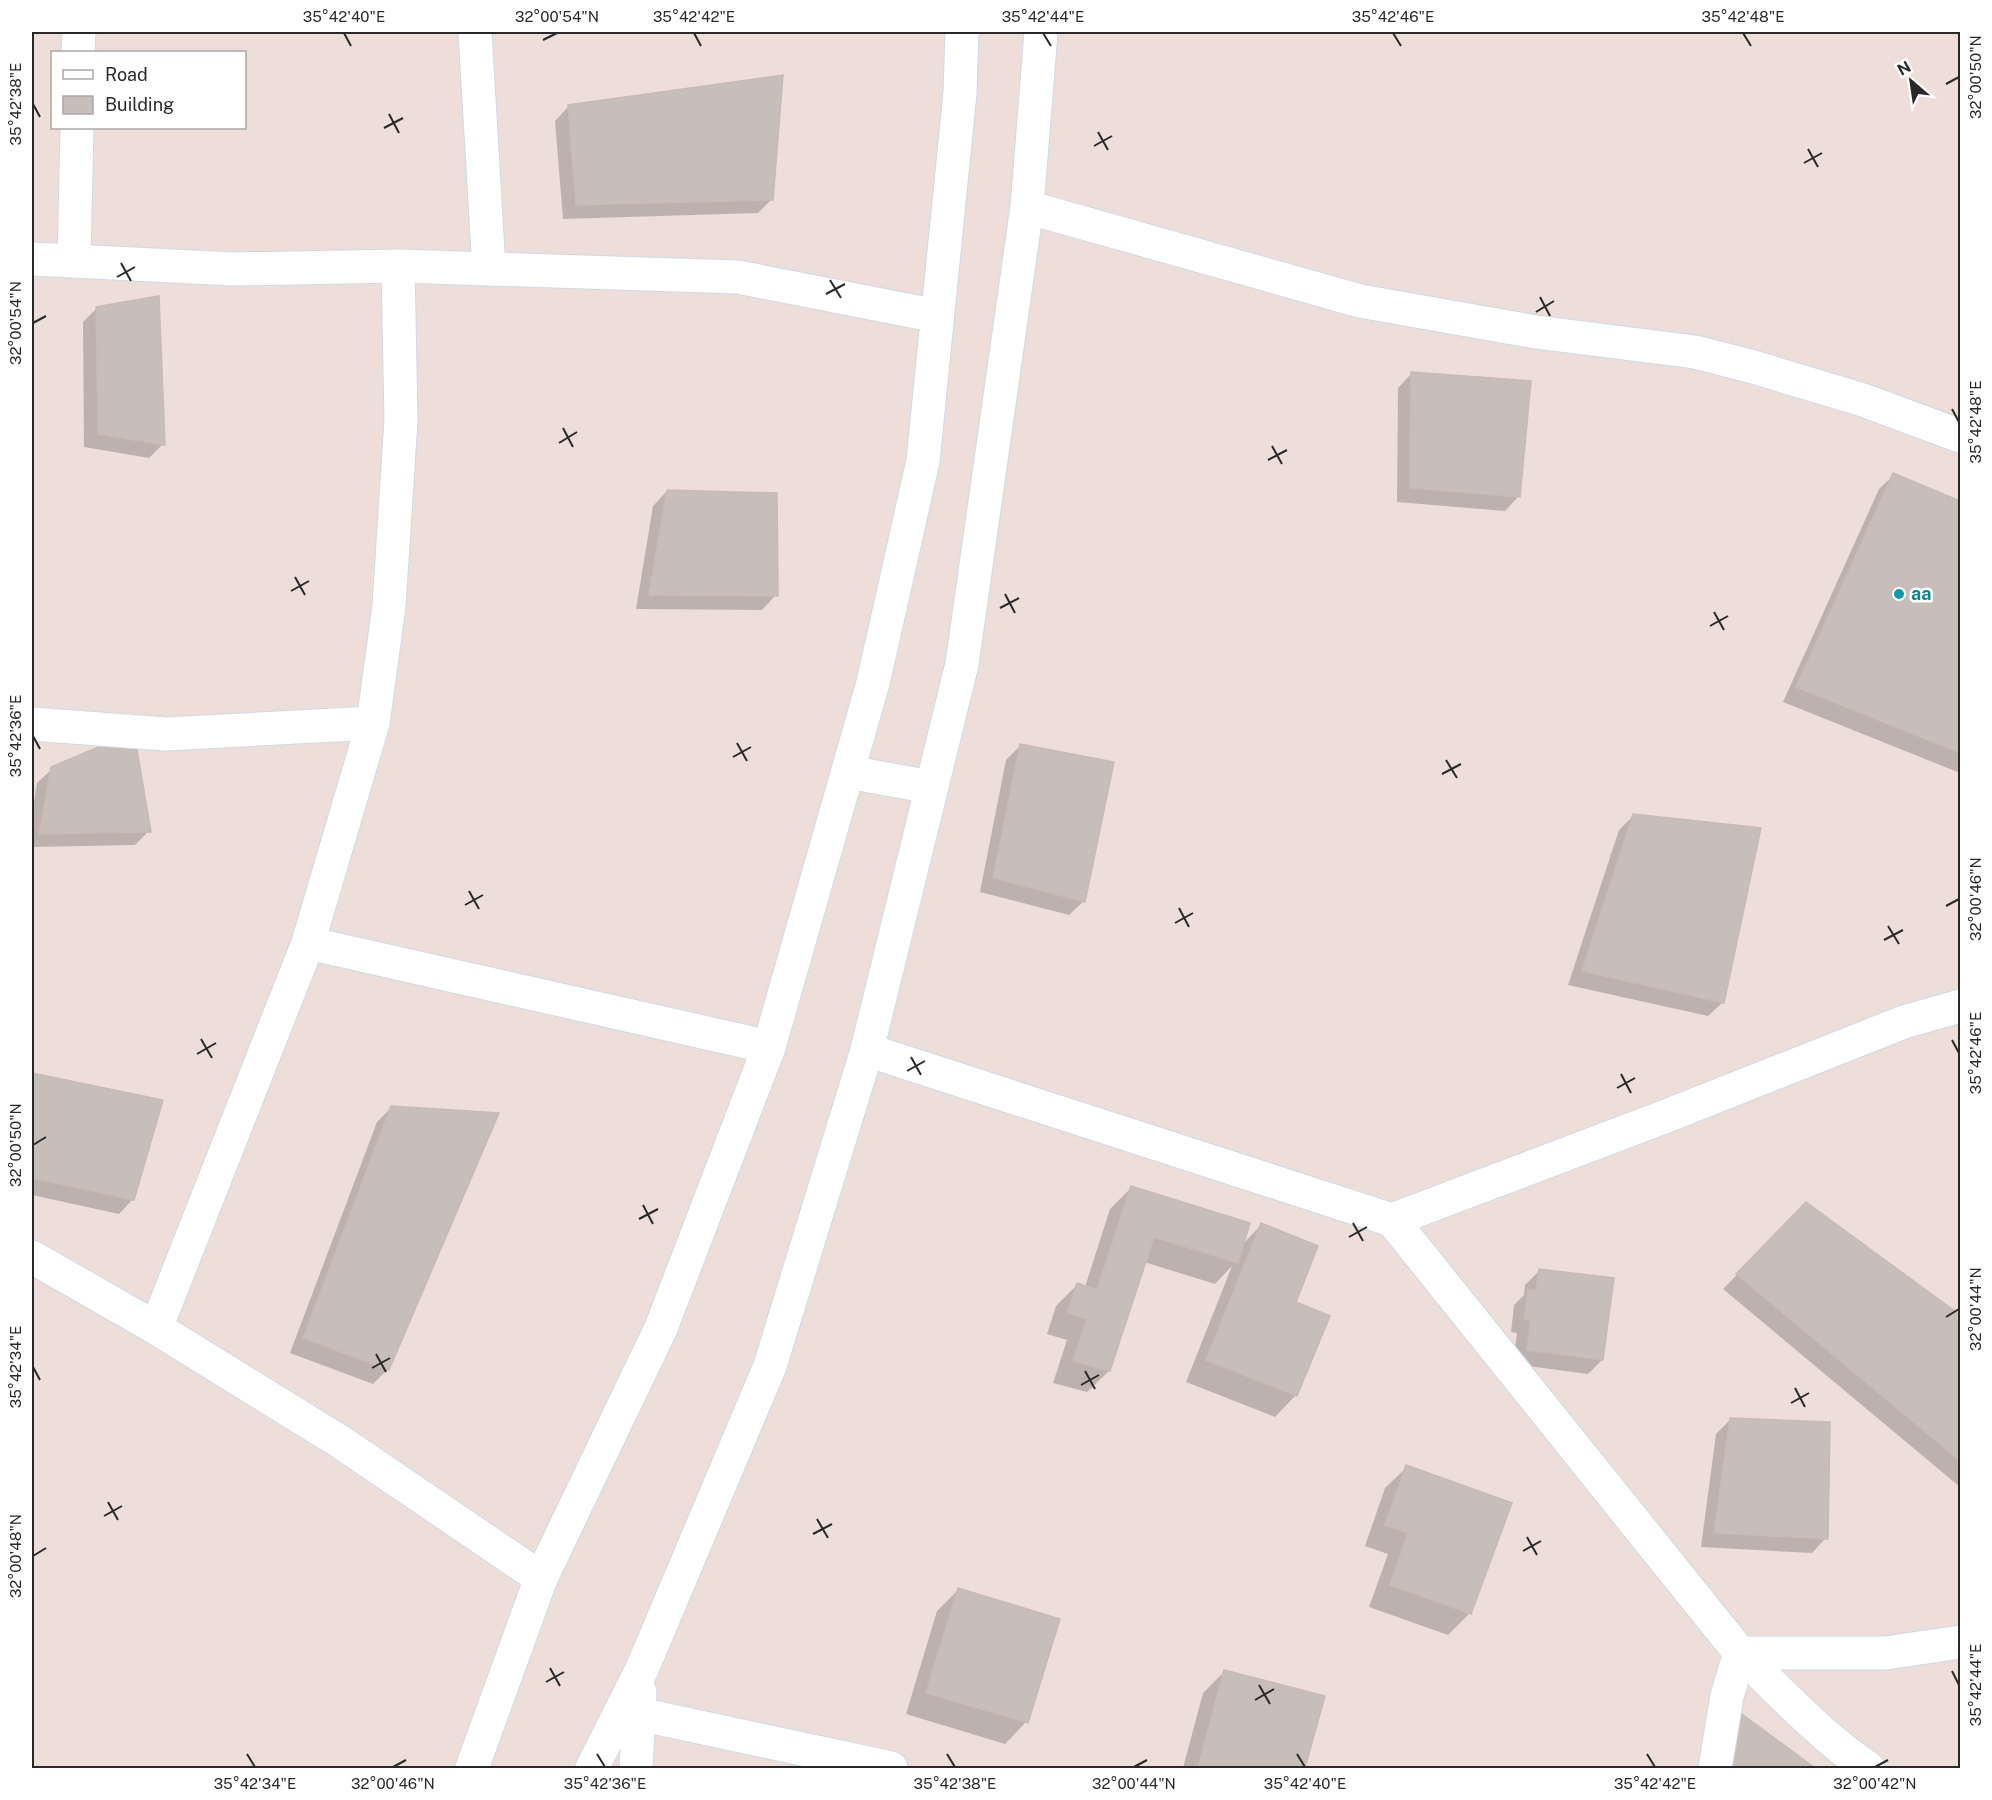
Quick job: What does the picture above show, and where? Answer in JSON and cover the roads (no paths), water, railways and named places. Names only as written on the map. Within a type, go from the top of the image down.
[{"type":"street","points":[[78,51],[79,32]]},
{"type":"street","points":[[474,32],[489,269]]},
{"type":"street","points":[[472,1768],[541,1578],[661,1328],[770,1047],[848,772],[873,683],[923,461],[960,93],[962,32]]},
{"type":"street","points":[[592,1768],[642,1669],[770,1366],[867,1050],[962,664],[1027,207],[1041,32]]},
{"type":"street","points":[[74,260],[77,129]]},
{"type":"street","points":[[1027,207],[1360,300],[1536,332],[1695,352],[1851,397],[1960,436]]},
{"type":"street","points":[[32,259],[234,269],[398,266],[738,277],[937,316]]},
{"type":"street","points":[[156,1328],[308,943],[373,723],[389,606],[401,420],[398,266]]},
{"type":"street","points":[[32,724],[166,734],[373,723]]},
{"type":"street","points":[[848,772],[931,787]]},
{"type":"street","points":[[308,943],[770,1047]]},
{"type":"street","points":[[1392,1220],[1653,1121],[1904,1022],[1960,1006]]},
{"type":"street","points":[[867,1050],[1392,1220],[1740,1653],[1802,1714],[1868,1768]]},
{"type":"street","points":[[32,1257],[156,1328],[339,1442],[541,1578]]},
{"type":"street","points":[[1740,1653],[1887,1653],[1960,1642]]},
{"type":"street","points":[[1714,1768],[1727,1696],[1740,1653]]},
{"type":"street","points":[[636,1768],[642,1669]]},
{"type":"street","points":[[639,1714],[891,1768]]},
{"type":"place","name":"aa","points":[[1899,594]]}]
